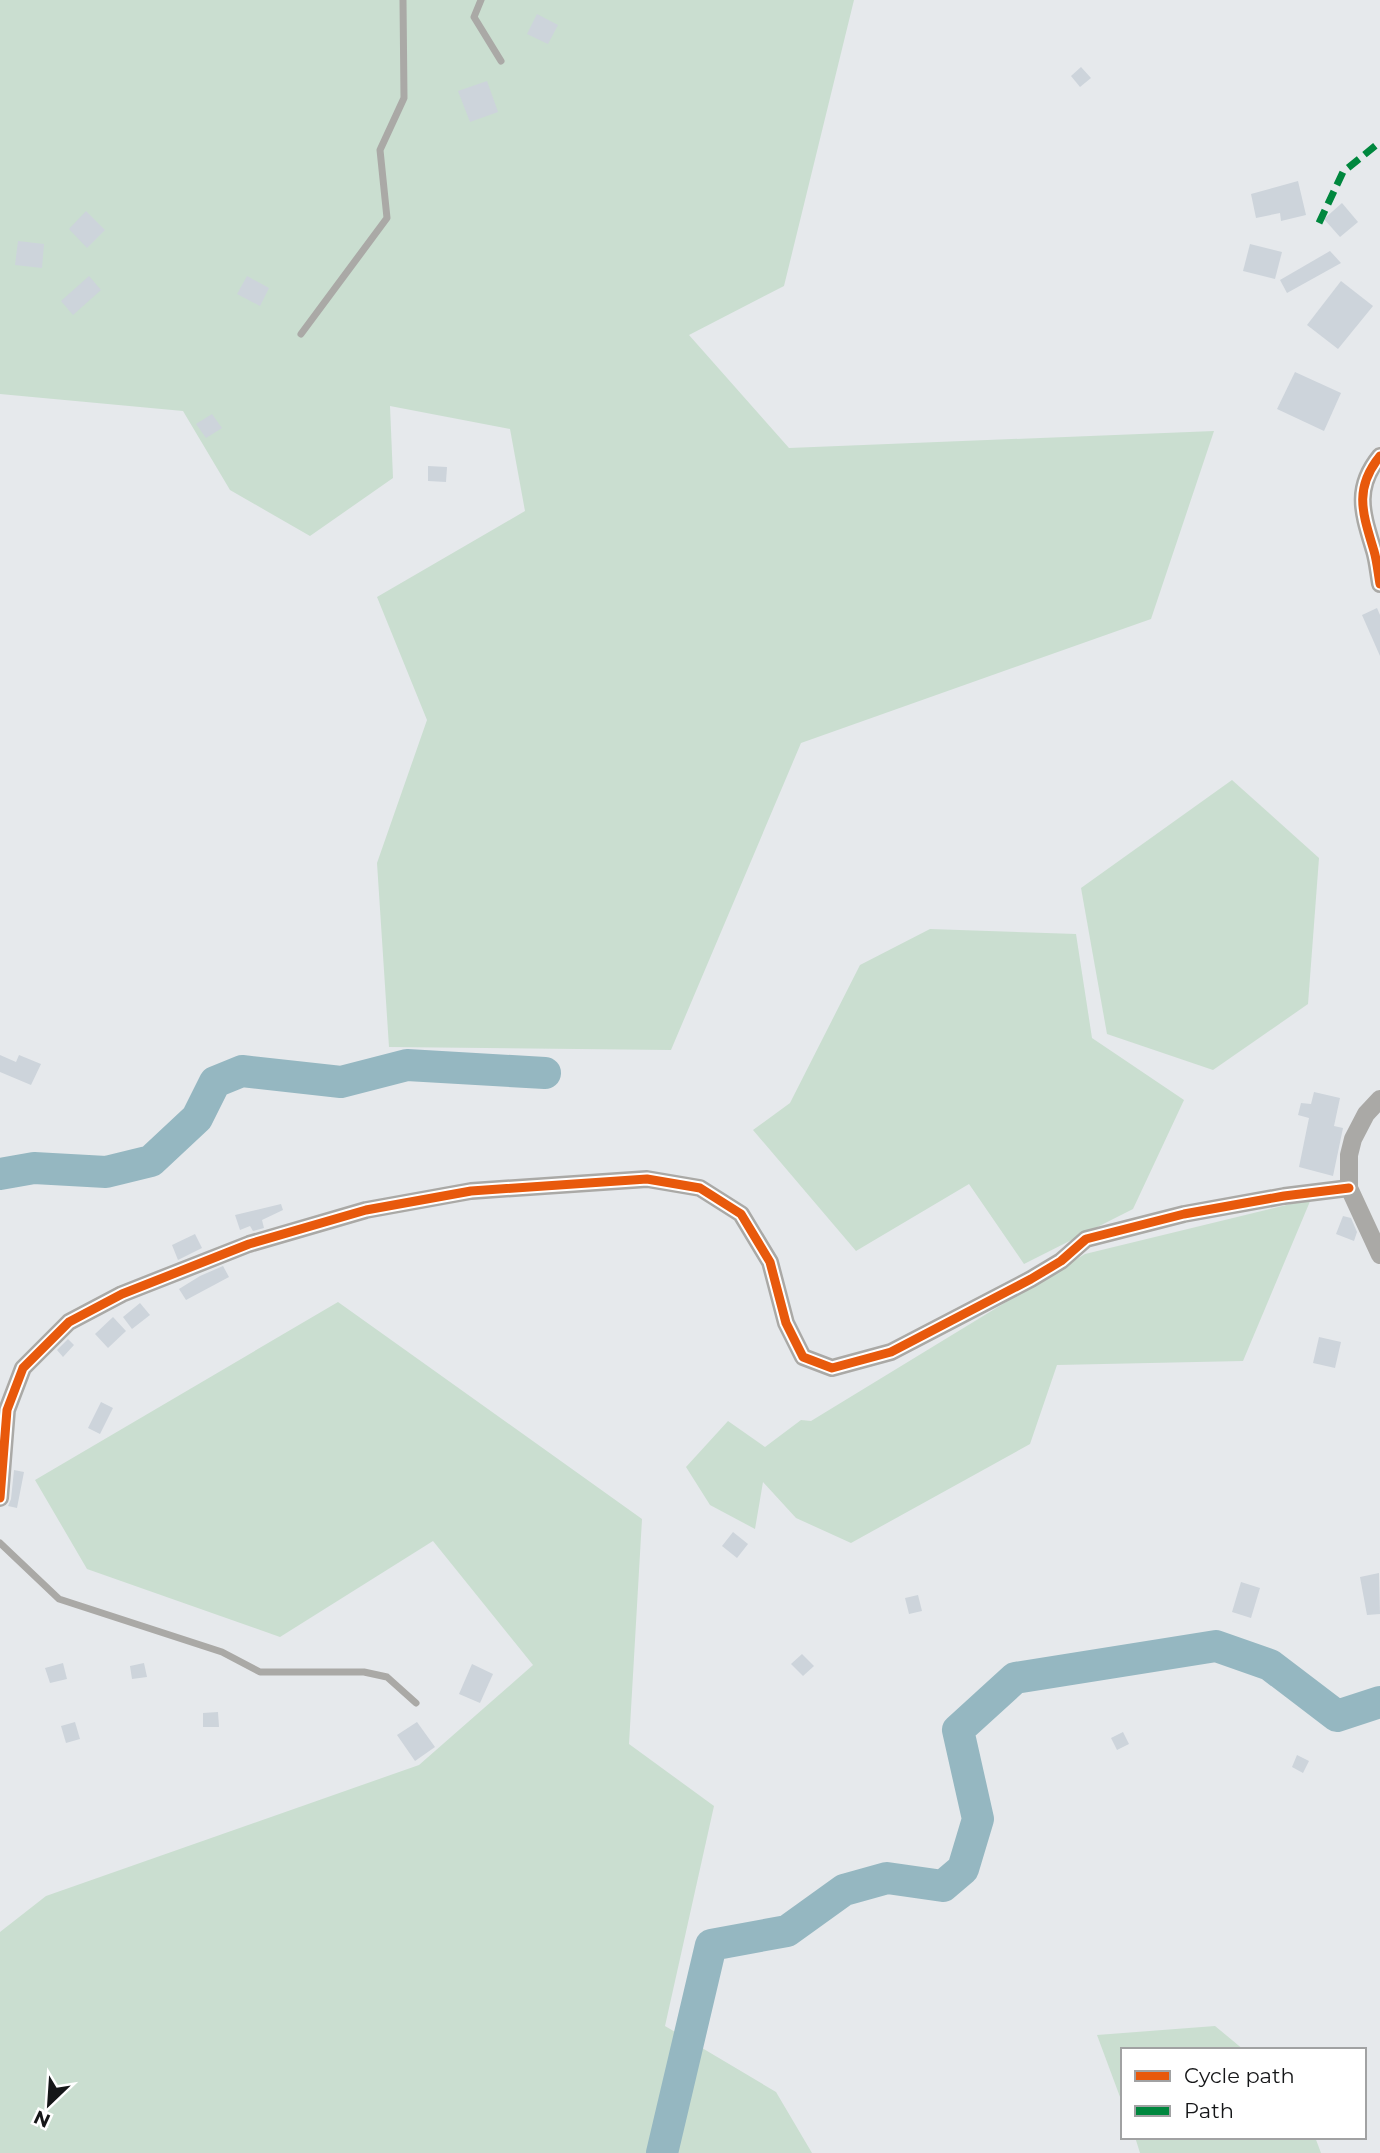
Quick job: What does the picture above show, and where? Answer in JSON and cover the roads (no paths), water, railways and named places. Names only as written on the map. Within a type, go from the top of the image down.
[{"type":"street","points":[[1380,456],[1367,474],[1363,492],[1363,517],[1375,553],[1380,584]]},
{"type":"street","points":[[1380,1099],[1366,1114],[1353,1139],[1349,1155],[1349,1188],[1380,1255]]},
{"type":"street","points":[[0,1498],[7,1410],[23,1367],[69,1322],[121,1294],[249,1244],[366,1210],[471,1191],[558,1184],[647,1179],[699,1188],[741,1214],[770,1262],[786,1323],[803,1357],[832,1368],[891,1352],[1041,1273],[1061,1261],[1086,1239],[1184,1214],[1284,1196],[1349,1188]]},
{"type":"lane","points":[[301,334],[387,218],[380,150],[404,98],[404,0]]},
{"type":"lane","points":[[481,0],[474,17],[502,61]]},
{"type":"lane","points":[[0,1543],[59,1598],[222,1652],[260,1672],[364,1672],[387,1677],[416,1703]]},
{"type":"waterway","points":[[0,1174],[34,1168],[106,1172],[151,1161],[197,1118],[215,1082],[242,1071],[341,1082],[407,1065],[545,1073]]},
{"type":"waterway","points":[[662,2153],[711,1945],[787,1931],[844,1890],[887,1878],[943,1886],[963,1869],[978,1819],[958,1730],[1015,1678],[1216,1646],[1270,1665],[1337,1716],[1380,1702]]}]
